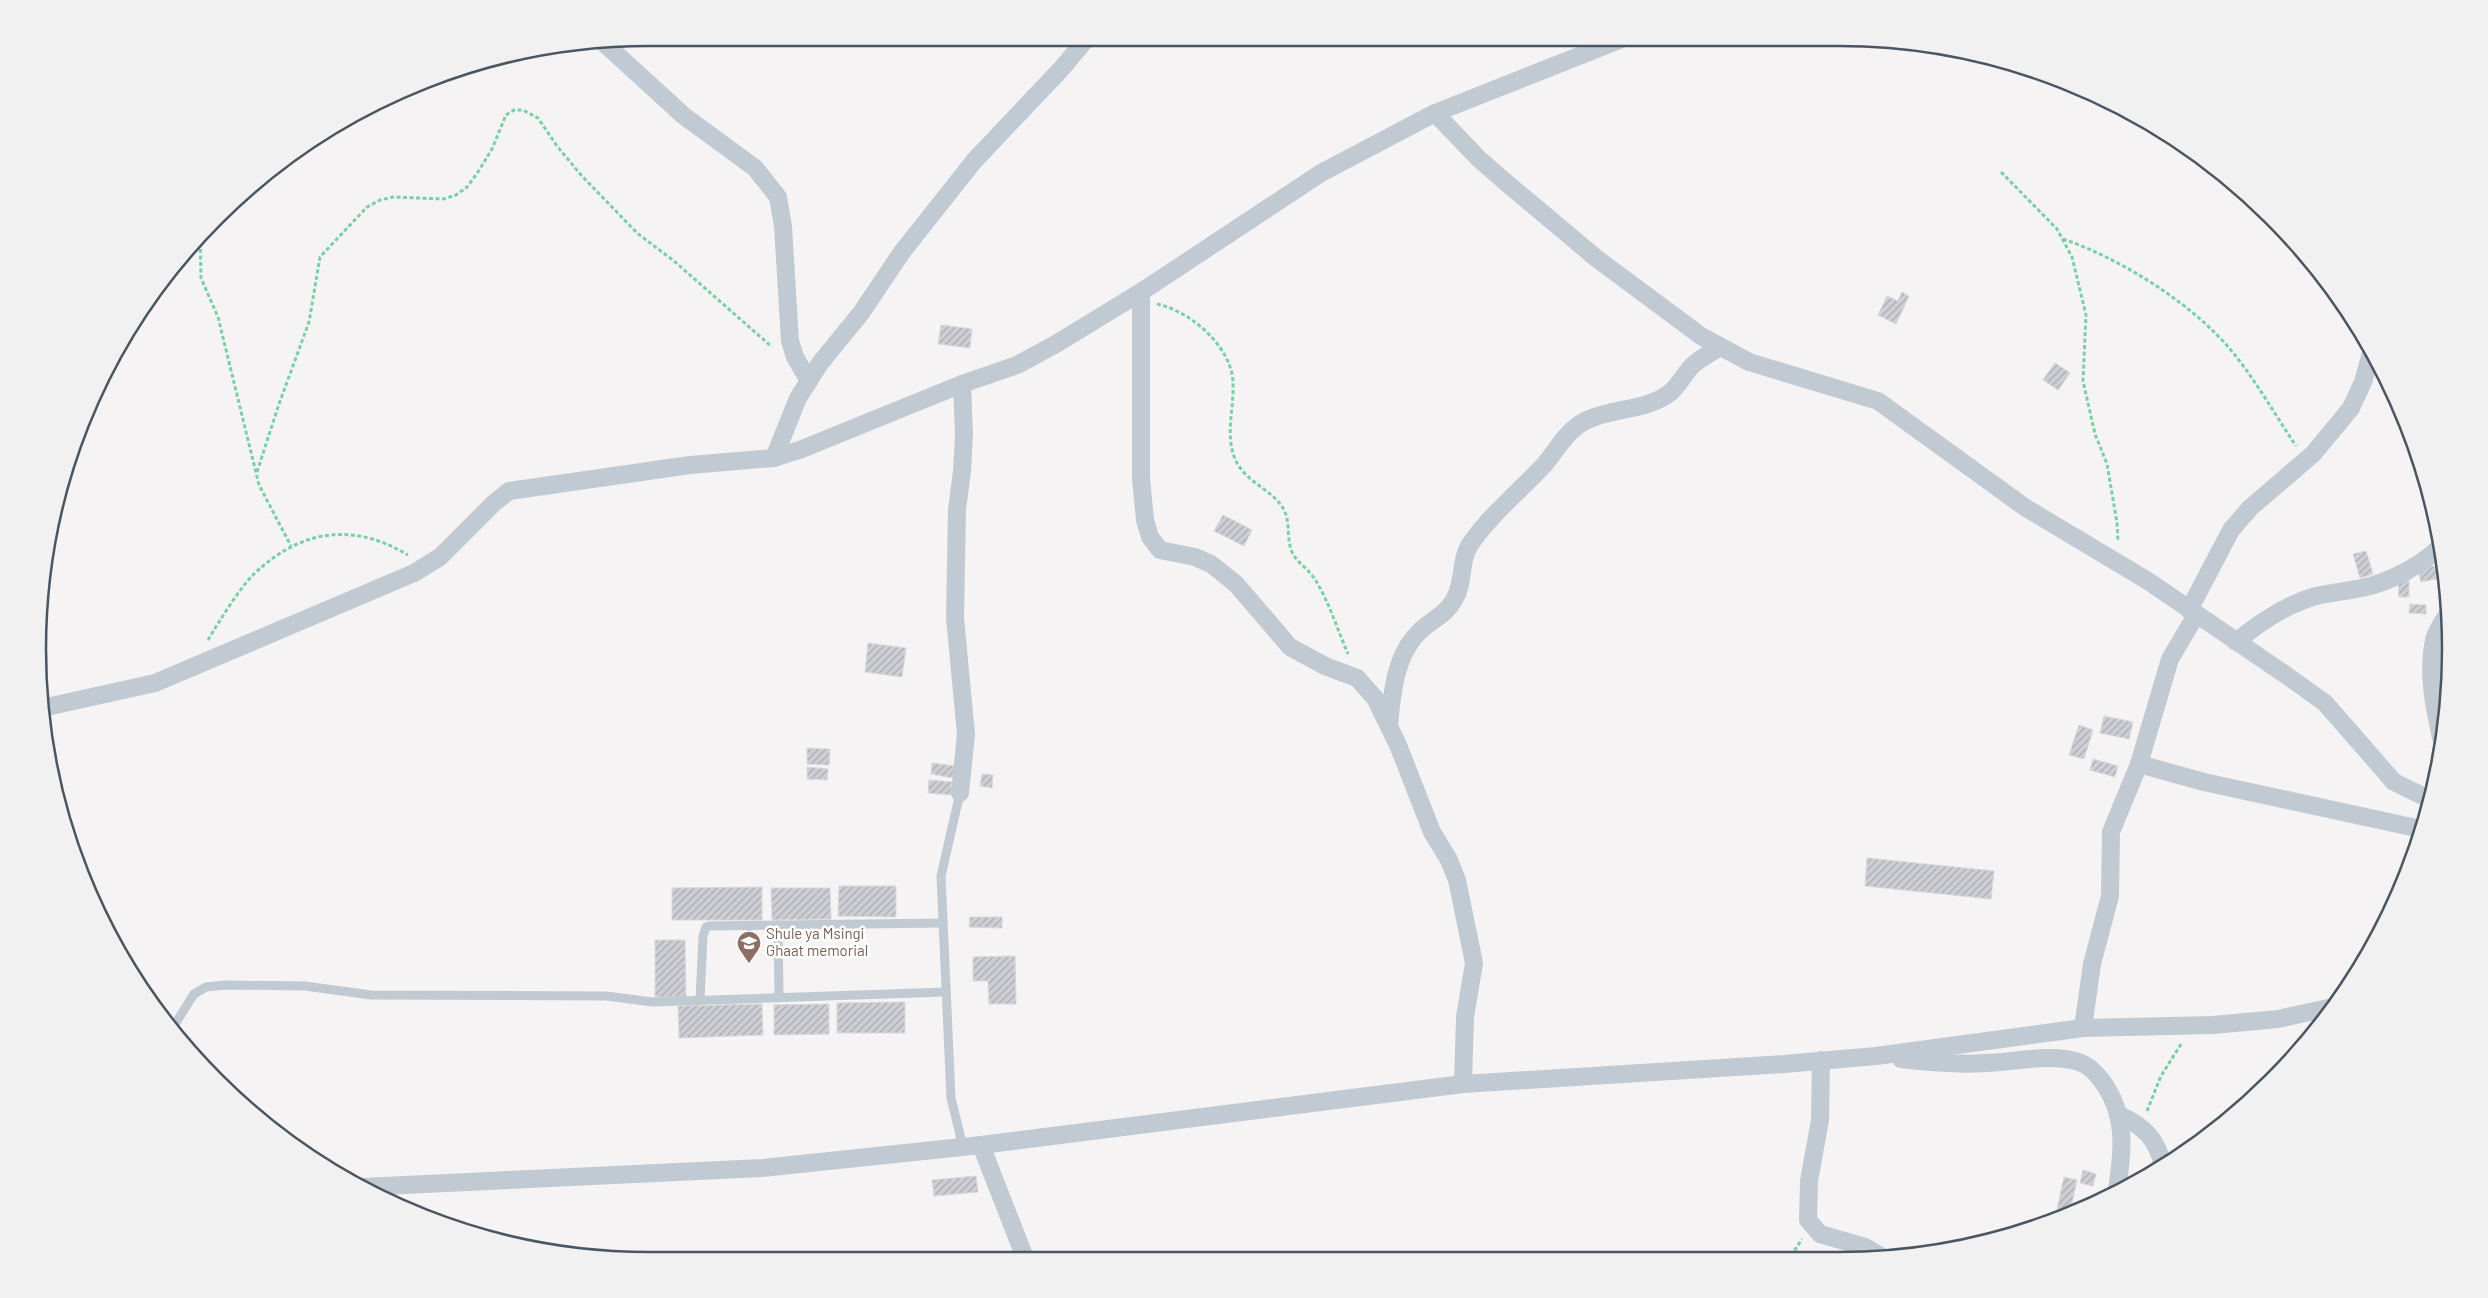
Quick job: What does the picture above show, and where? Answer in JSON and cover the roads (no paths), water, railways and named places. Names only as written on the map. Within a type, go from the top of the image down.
[{"type":"street","points":[[774,458],[806,375],[820,362],[861,313],[902,252],[974,161],[1063,67],[1080,46]]},
{"type":"street","points":[[49,706],[155,683],[192,669],[428,566],[440,557],[494,503],[509,491],[539,485],[690,465],[774,458],[962,384],[1017,365],[1141,300],[1321,172],[1434,113],[1602,46]]},
{"type":"street","points":[[610,48],[684,116],[754,168],[778,197],[783,226],[790,341],[806,375]]},
{"type":"street","points":[[1434,113],[1479,159],[1596,258],[1701,336],[1749,362],[1878,401],[2026,508],[2192,612],[2325,704],[2394,782],[2423,796]]},
{"type":"street","points":[[1141,300],[1141,479],[1145,520],[1150,537],[1160,550],[1196,556],[1224,574],[1236,584],[1290,647],[1325,666],[1357,678],[1375,698],[1389,726],[1432,832],[1449,860],[1457,880],[1474,963],[1466,1017],[1463,1084]]},
{"type":"street","points":[[1389,726],[1392,692],[1400,661],[1417,634],[1446,610],[1454,600],[1460,587],[1465,555],[1471,543],[1545,464],[1575,428],[1586,420],[1629,409],[1668,394],[1692,366],[1720,347]]},
{"type":"street","points":[[2083,1028],[2092,964],[2110,896],[2111,832],[2139,764],[2170,660],[2231,530],[2250,508],[2305,461],[2331,435],[2351,408],[2363,382],[2369,362]]},
{"type":"street","points":[[960,793],[966,734],[955,618],[957,510],[964,435],[962,384]]},
{"type":"street","points":[[2236,642],[2288,607],[2316,596],[2368,587],[2382,582],[2426,559],[2434,552]]},
{"type":"street","points":[[2437,721],[2433,700],[2433,656],[2434,638],[2441,626]]},
{"type":"street","points":[[2139,764],[2204,782],[2415,827]]},
{"type":"street","points":[[375,1186],[762,1168],[981,1145],[1463,1084],[1784,1064],[1876,1056],[2083,1028],[2213,1025],[2278,1019],[2322,1009]]},
{"type":"street","points":[[1876,1056],[1936,1063],[1985,1064],[2033,1058],[2080,1062],[2094,1071],[2107,1088],[2119,1115],[2122,1133],[2118,1184]]},
{"type":"street","points":[[1821,1060],[1820,1120],[1809,1181],[1808,1220],[1820,1234],[1865,1247],[1870,1250]]},
{"type":"street","points":[[2119,1115],[2141,1126],[2150,1134],[2161,1158]]},
{"type":"street","points":[[981,1145],[1023,1252]]},
{"type":"lane","points":[[960,793],[940,876],[951,1098],[964,1147]]},
{"type":"lane","points":[[700,1000],[703,936],[706,927],[942,923]]},
{"type":"lane","points":[[778,925],[779,997]]},
{"type":"lane","points":[[176,1022],[194,994],[206,987],[225,984],[305,986],[393,996],[606,996],[653,1002],[946,992]]},
{"type":"place","name":"Shule ya Msingi Ghaat memorial","points":[[749,964]]}]
